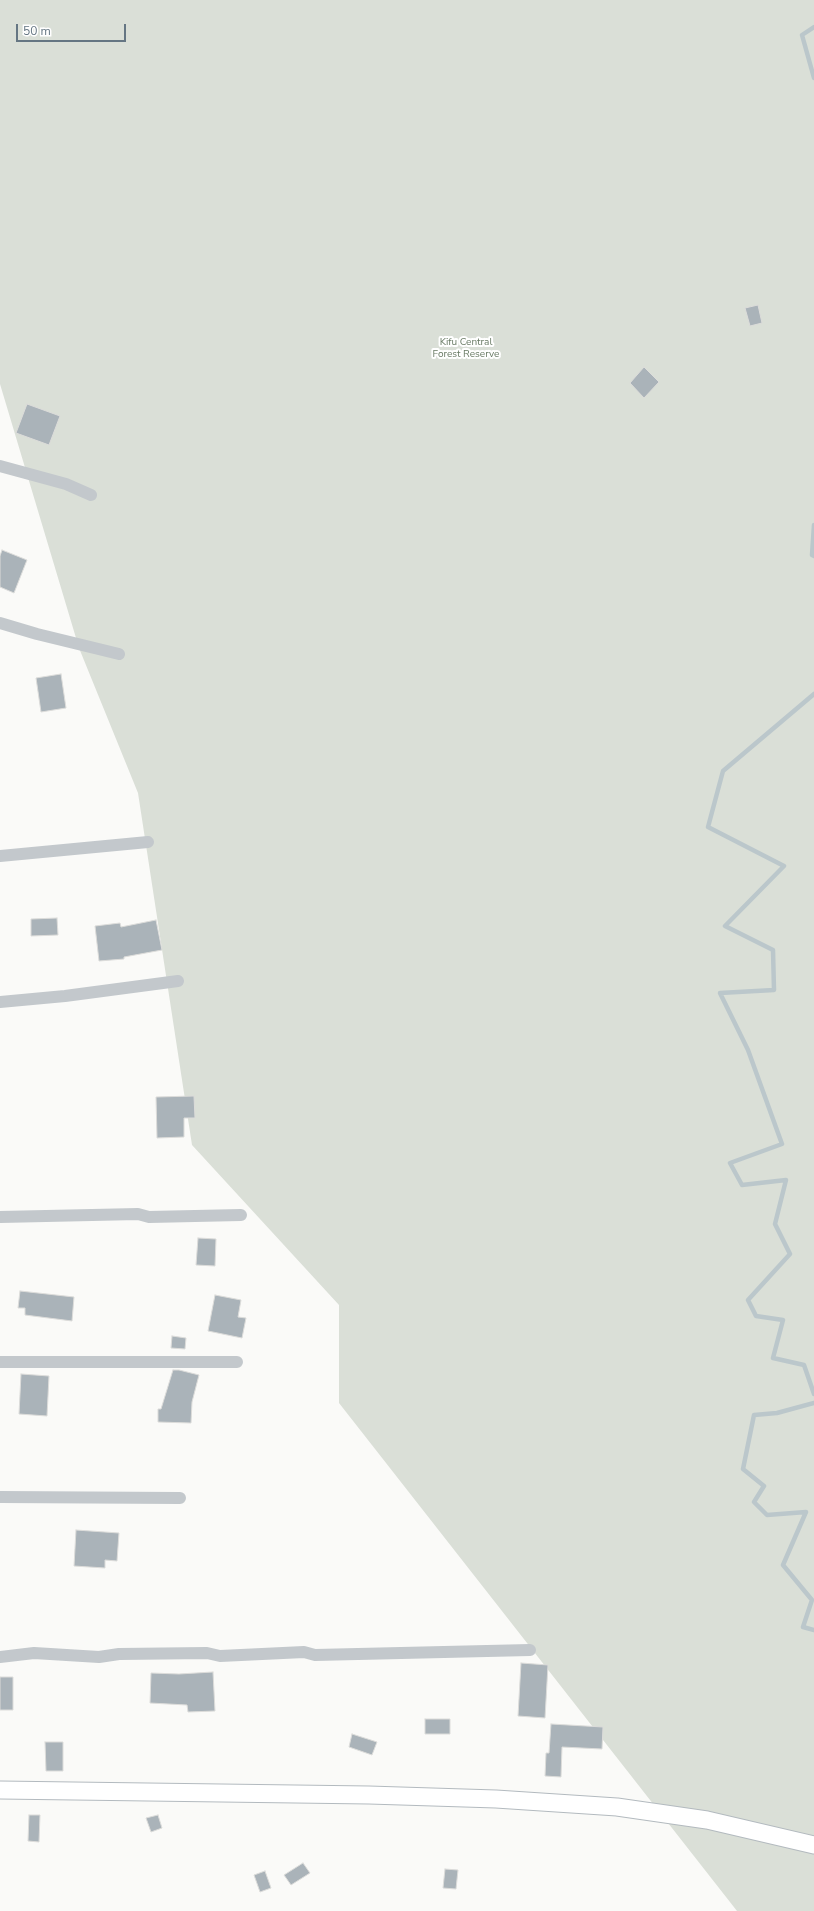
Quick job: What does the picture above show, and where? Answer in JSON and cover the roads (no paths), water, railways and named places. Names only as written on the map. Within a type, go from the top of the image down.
[{"type":"street","points":[[0,466],[66,484],[91,495]]},
{"type":"street","points":[[0,623],[36,634],[119,654]]},
{"type":"street","points":[[0,856],[148,842]]},
{"type":"street","points":[[0,1002],[65,996],[178,981]]},
{"type":"street","points":[[0,1216],[138,1214],[149,1217],[241,1215]]},
{"type":"street","points":[[0,1362],[237,1362]]},
{"type":"street","points":[[0,1497],[180,1498]]},
{"type":"street","points":[[0,1656],[34,1653],[98,1658],[119,1654],[207,1653],[220,1656],[304,1652],[315,1655],[530,1650]]},
{"type":"street","points":[[0,1790],[369,1795],[496,1799],[617,1807],[707,1820],[814,1845]]},
{"type":"waterway","points":[[814,27],[802,35],[814,78]]},
{"type":"waterway","points":[[814,525],[812,555],[814,556]]},
{"type":"waterway","points":[[814,694],[723,771],[708,827],[784,866],[725,926],[773,950],[774,990],[720,993],[748,1050],[782,1144],[730,1163],[742,1185],[786,1180],[775,1224],[790,1254],[748,1300],[756,1316],[783,1320],[773,1358],[804,1365],[814,1394]]},
{"type":"waterway","points":[[814,1403],[777,1413],[754,1415],[743,1469],[764,1486],[754,1502],[767,1515],[806,1512],[783,1565],[812,1600],[803,1627],[814,1630]]},
{"type":"park label","name":"Kifu Central Forest Reserve","points":[[466,348]]}]
